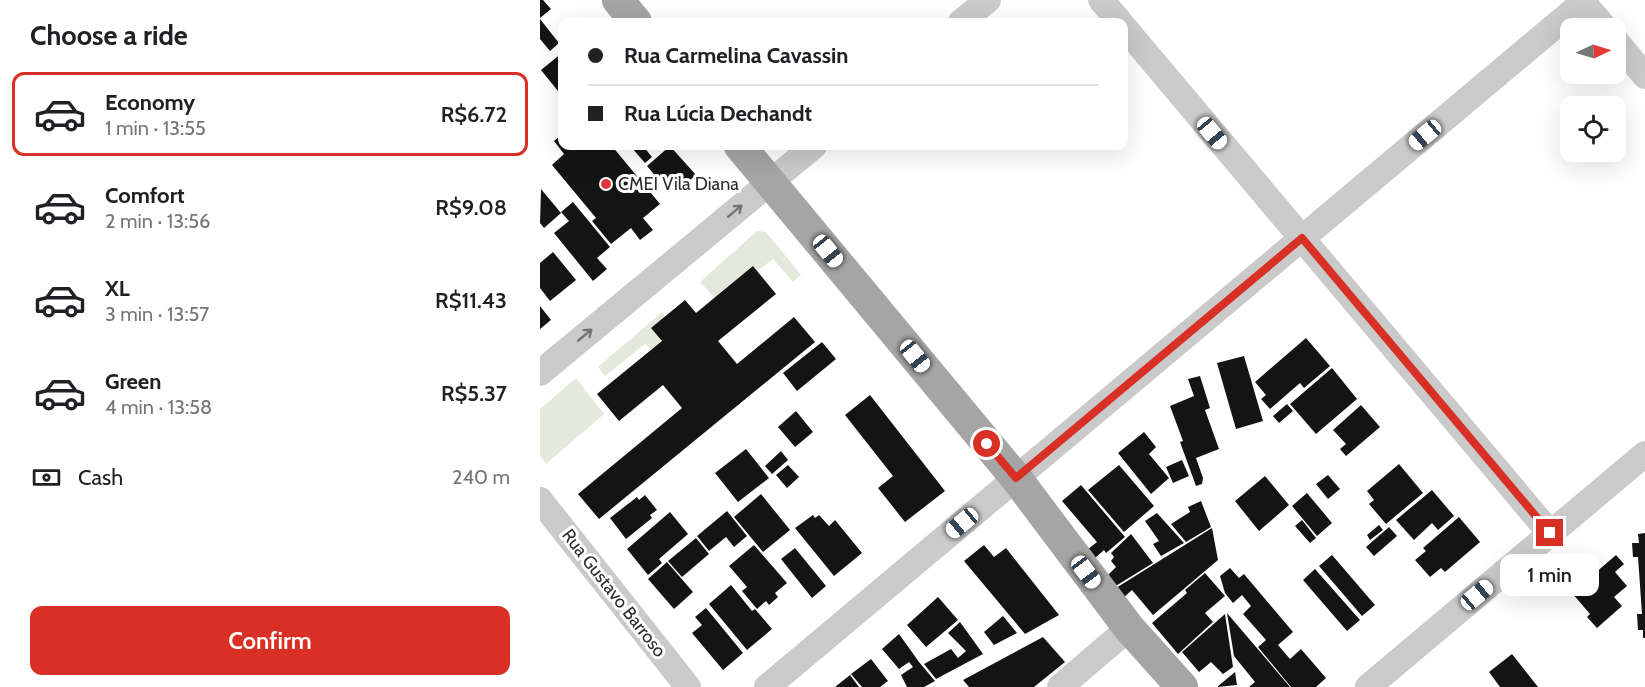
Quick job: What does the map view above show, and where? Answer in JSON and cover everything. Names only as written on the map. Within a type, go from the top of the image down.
[{"type":"main road","points":[[618,0],[633,18]]},
{"type":"main road","points":[[743,150],[1016,478],[1129,628],[1182,687]]},
{"type":"street","points":[[967,18],[988,0]]},
{"type":"street","points":[[1101,0],[1117,18]]},
{"type":"street","points":[[766,687],[1584,1],[1597,18]]},
{"type":"street","points":[[1128,32],[1550,533]]},
{"type":"street","points":[[1626,53],[1645,76]]},
{"type":"street","points":[[540,373],[809,150]]},
{"type":"street","points":[[1368,687],[1645,454]]},
{"type":"street","name":"Rua Gustavo Barroso","points":[[540,500],[688,687]]},
{"type":"street","points":[[1060,687],[1129,628]]},
{"type":"green space","points":[[757,231],[766,232],[801,275],[793,282],[773,259],[718,302],[700,282]]},
{"type":"green space","points":[[662,312],[677,336],[656,353],[645,344],[605,376],[598,367]]},
{"type":"green space","points":[[576,378],[604,414],[546,464],[540,456],[540,409]]},
{"type":"building","points":[[540,0],[543,0],[551,9],[540,18]]},
{"type":"building","points":[[540,19],[558,44],[550,51],[540,39]]},
{"type":"building","points":[[558,56],[558,91],[541,70]]},
{"type":"building","name":"CMEI Vila Diana","points":[[561,150],[615,150],[660,204],[643,218],[653,230],[640,240],[631,228],[611,244],[592,221],[596,218],[552,165],[564,154]]},
{"type":"building","points":[[634,150],[646,150],[652,157],[645,163]]},
{"type":"building","points":[[665,150],[674,150],[696,175],[676,192],[662,176],[658,179],[647,166]]},
{"type":"building","points":[[541,189],[561,213],[544,228],[540,223]]},
{"type":"building","points":[[573,202],[610,247],[597,258],[607,269],[593,281],[554,233],[569,221],[561,212]]},
{"type":"building","points":[[553,252],[576,280],[550,301],[540,288],[540,263]]},
{"type":"building","points":[[753,266],[776,294],[718,341],[737,364],[794,317],[815,342],[599,519],[578,494],[682,408],[663,385],[619,421],[597,394],[662,341],[651,328],[685,300],[696,313]]},
{"type":"building","points":[[540,306],[551,320],[540,329]]},
{"type":"building","points":[[1306,338],[1330,366],[1304,388],[1300,383],[1270,409],[1261,399],[1266,395],[1255,382]]},
{"type":"building","points":[[822,342],[836,359],[797,391],[783,373]]},
{"type":"building","points":[[1244,356],[1263,421],[1236,429],[1217,363]]},
{"type":"building","points":[[1332,368],[1357,399],[1316,434],[1290,404]]},
{"type":"building","points":[[1200,376],[1210,408],[1205,410],[1219,449],[1196,458],[1203,478],[1202,484],[1196,486],[1170,406],[1194,396],[1188,379]]},
{"type":"building","points":[[870,395],[945,491],[905,522],[878,488],[893,476],[845,415]]},
{"type":"building","points":[[1287,404],[1293,411],[1279,423],[1273,416]]},
{"type":"building","points":[[1361,405],[1380,427],[1346,456],[1340,449],[1346,444],[1333,430]]},
{"type":"building","points":[[796,411],[813,432],[795,447],[778,427]]},
{"type":"building","points":[[1144,432],[1156,447],[1149,454],[1169,478],[1151,494],[1118,453]]},
{"type":"building","points":[[746,449],[769,478],[738,502],[715,473]]},
{"type":"building","points":[[781,451],[788,460],[772,474],[765,466]]},
{"type":"building","points":[[1182,460],[1189,476],[1173,483],[1166,467]]},
{"type":"building","points":[[1399,464],[1423,493],[1386,524],[1369,504],[1374,500],[1367,491]]},
{"type":"building","points":[[788,465],[799,477],[787,488],[776,475]]},
{"type":"building","points":[[1119,465],[1154,506],[1124,532],[1088,490]]},
{"type":"building","points":[[1328,475],[1340,489],[1328,499],[1316,484]]},
{"type":"building","points":[[1265,476],[1289,505],[1259,531],[1235,501]]},
{"type":"building","points":[[1081,485],[1125,537],[1106,553],[1104,550],[1094,559],[1087,550],[1097,542],[1062,501]]},
{"type":"building","points":[[1432,490],[1454,516],[1438,530],[1432,523],[1414,540],[1396,520]]},
{"type":"building","points":[[1307,493],[1332,523],[1317,536],[1292,506]]},
{"type":"building","points":[[761,494],[790,530],[763,552],[734,517]]},
{"type":"building","points":[[645,495],[657,510],[650,515],[652,518],[626,539],[610,518],[637,497],[639,500]]},
{"type":"building","points":[[1201,501],[1211,527],[1186,542],[1171,524],[1190,512],[1188,507]]},
{"type":"building","points":[[727,511],[747,536],[734,547],[726,537],[709,551],[697,536]]},
{"type":"building","points":[[670,512],[688,534],[659,559],[662,563],[648,575],[627,549]]},
{"type":"building","points":[[1157,513],[1184,543],[1161,556],[1153,544],[1159,541],[1145,521]]},
{"type":"building","points":[[813,515],[815,518],[819,515],[829,526],[835,520],[862,553],[834,576],[795,528]]},
{"type":"building","points":[[1459,517],[1480,542],[1445,572],[1441,568],[1430,577],[1415,560],[1426,551],[1423,548]]},
{"type":"building","points":[[1302,520],[1316,538],[1310,543],[1295,526]]},
{"type":"building","points":[[1379,525],[1383,530],[1370,540],[1367,535]]},
{"type":"building","points":[[1389,527],[1397,536],[1374,556],[1366,547]]},
{"type":"building","points":[[1212,528],[1218,560],[1153,615],[1132,590],[1123,598],[1116,588]]},
{"type":"building","points":[[1645,533],[1645,638],[1643,638],[1643,630],[1638,630],[1637,614],[1642,614],[1638,557],[1633,557],[1632,543],[1639,543],[1638,534]]},
{"type":"building","points":[[1131,534],[1153,563],[1114,587],[1106,577],[1116,567],[1111,561],[1114,557],[1111,553]]},
{"type":"building","points":[[696,538],[709,554],[682,577],[668,561]]},
{"type":"building","points":[[754,545],[787,583],[775,593],[778,597],[769,605],[766,601],[757,609],[742,591],[747,587],[729,566]]},
{"type":"building","points":[[984,545],[994,557],[1006,548],[1059,615],[1025,634],[964,561]]},
{"type":"building","points":[[795,548],[826,586],[812,598],[781,559]]},
{"type":"building","points":[[1332,555],[1375,605],[1362,616],[1319,566]]},
{"type":"building","points":[[1616,555],[1624,564],[1615,572],[1627,586],[1614,597],[1622,606],[1597,628],[1587,617],[1590,614],[1572,593]]},
{"type":"building","points":[[667,562],[693,592],[674,609],[648,579]]},
{"type":"building","points":[[1230,568],[1239,578],[1244,574],[1293,632],[1278,645],[1290,659],[1301,649],[1326,678],[1316,687],[1291,687],[1258,647],[1266,640],[1243,614],[1251,606],[1242,595],[1233,603],[1225,593],[1220,576]]},
{"type":"building","points":[[1315,569],[1360,620],[1347,631],[1303,580]]},
{"type":"building","points":[[1205,573],[1225,596],[1205,613],[1213,622],[1178,654],[1152,623],[1187,593],[1185,590]]},
{"type":"building","points":[[731,585],[752,611],[755,609],[772,629],[747,650],[709,604]]},
{"type":"building","points":[[938,597],[958,620],[926,647],[907,625]]},
{"type":"building","points":[[706,608],[743,653],[723,670],[692,633],[702,625],[695,617]]},
{"type":"building","points":[[1227,613],[1290,687],[1249,687],[1255,682],[1234,656]]},
{"type":"building","points":[[1225,614],[1233,667],[1223,674],[1211,662],[1199,672],[1182,652]]},
{"type":"building","points":[[1003,616],[1017,633],[994,645],[984,632]]},
{"type":"building","points":[[960,622],[983,654],[936,679],[924,664],[951,649],[958,658],[966,651],[948,633]]},
{"type":"building","points":[[899,634],[935,681],[924,687],[907,687],[901,675],[913,667],[909,662],[899,669],[882,649]]},
{"type":"building","points":[[1043,637],[1065,662],[1034,687],[969,687],[963,680]]},
{"type":"building","points":[[1512,654],[1538,687],[1500,687],[1489,672]]},
{"type":"building","points":[[871,659],[888,681],[880,687],[862,687],[851,674]]},
{"type":"building","points":[[1235,672],[1237,685],[1217,687]]},
{"type":"building","points":[[850,675],[859,687],[835,687]]},
{"type":"place","name":"CMEI Vila Diana","points":[[606,184]]},
{"type":"route","points":[[987,444],[1016,478],[1302,238],[1550,533]]}]
